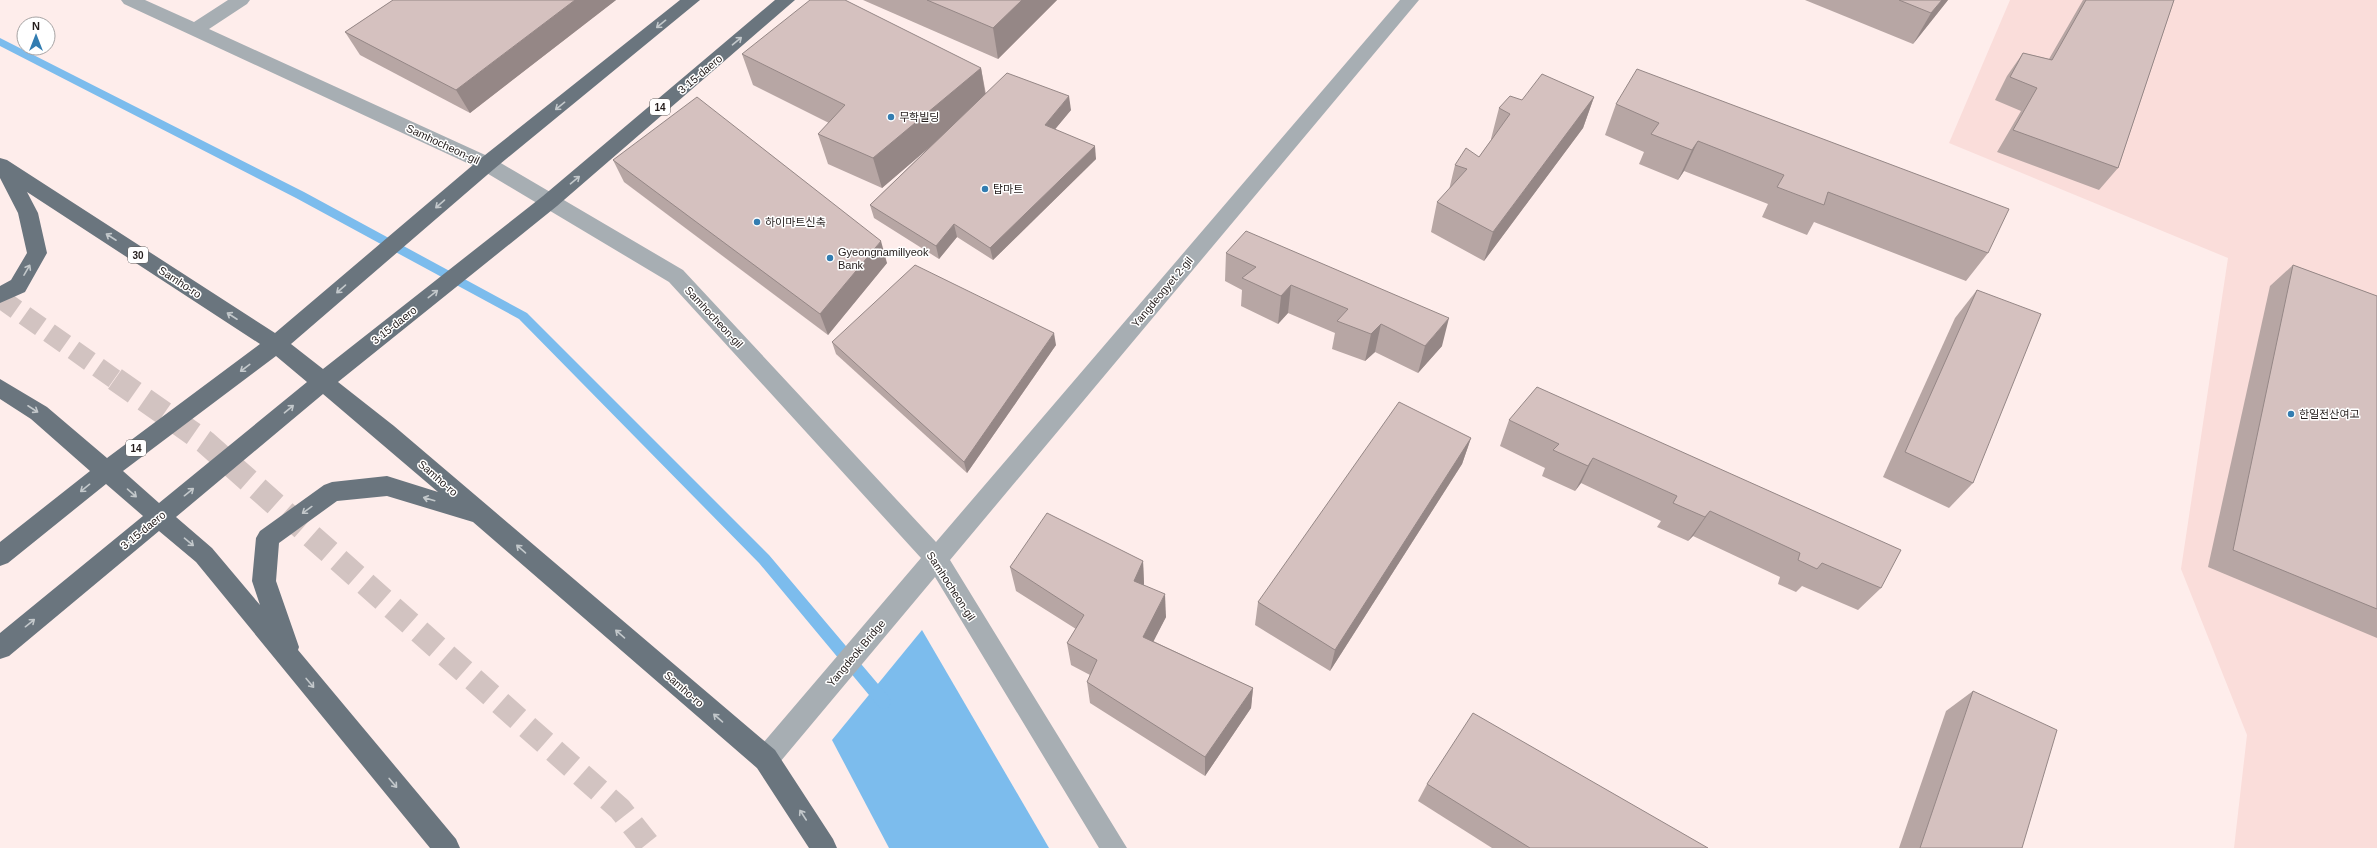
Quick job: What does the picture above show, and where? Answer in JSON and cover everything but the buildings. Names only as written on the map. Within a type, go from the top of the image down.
[{"type":"main road","name":"14","points":[[0,556],[106,471],[276,344],[487,164],[692,0]]},
{"type":"main road","name":"3·15-daero","points":[[0,648],[321,382],[550,201],[786,0]]},
{"type":"main road","points":[[0,295],[18,286],[37,253],[28,213],[2,166]]},
{"type":"main road","name":"Samho-ro","points":[[2,166],[276,344],[321,382],[386,433],[766,760],[824,848]]},
{"type":"main road","points":[[0,388],[39,413],[204,555],[447,848]]},
{"type":"main road","points":[[292,661],[264,581],[268,538],[332,492],[387,486],[480,514]]},
{"type":"street","name":"Samhocheon-gil","points":[[130,0],[487,164],[676,276],[936,558],[1114,848]]},
{"type":"street","points":[[196,29],[241,0]]},
{"type":"street","name":"Yangdeogyet 2-gil","points":[[914,584],[1410,0]]},
{"type":"street","name":"Yangdeok Bridge","points":[[766,760],[914,584]]},
{"type":"shaded area","name":"한일전산여고","points":[[2010,0],[2377,0],[2377,848],[2234,848],[2247,735],[2181,569],[2228,258],[1949,143]]},
{"type":"water","points":[[922,630],[1049,848],[889,848],[832,740]]},
{"type":"waterway","points":[[0,42],[300,195],[523,316],[764,559],[884,702]]},
{"type":"tunnel","points":[[0,298],[116,380]]},
{"type":"tunnel","points":[[115,379],[205,442],[620,809],[651,848]]},
{"type":"place","name":"무학빌딩","points":[[891,117]]},
{"type":"place","name":"탑마트","points":[[985,189]]},
{"type":"place","name":"하이마트신축","points":[[757,222]]},
{"type":"place","name":"Gyeongnamillyeok Bank","points":[[830,258]]},
{"type":"place","name":"한일전산여고","points":[[2291,414]]}]
